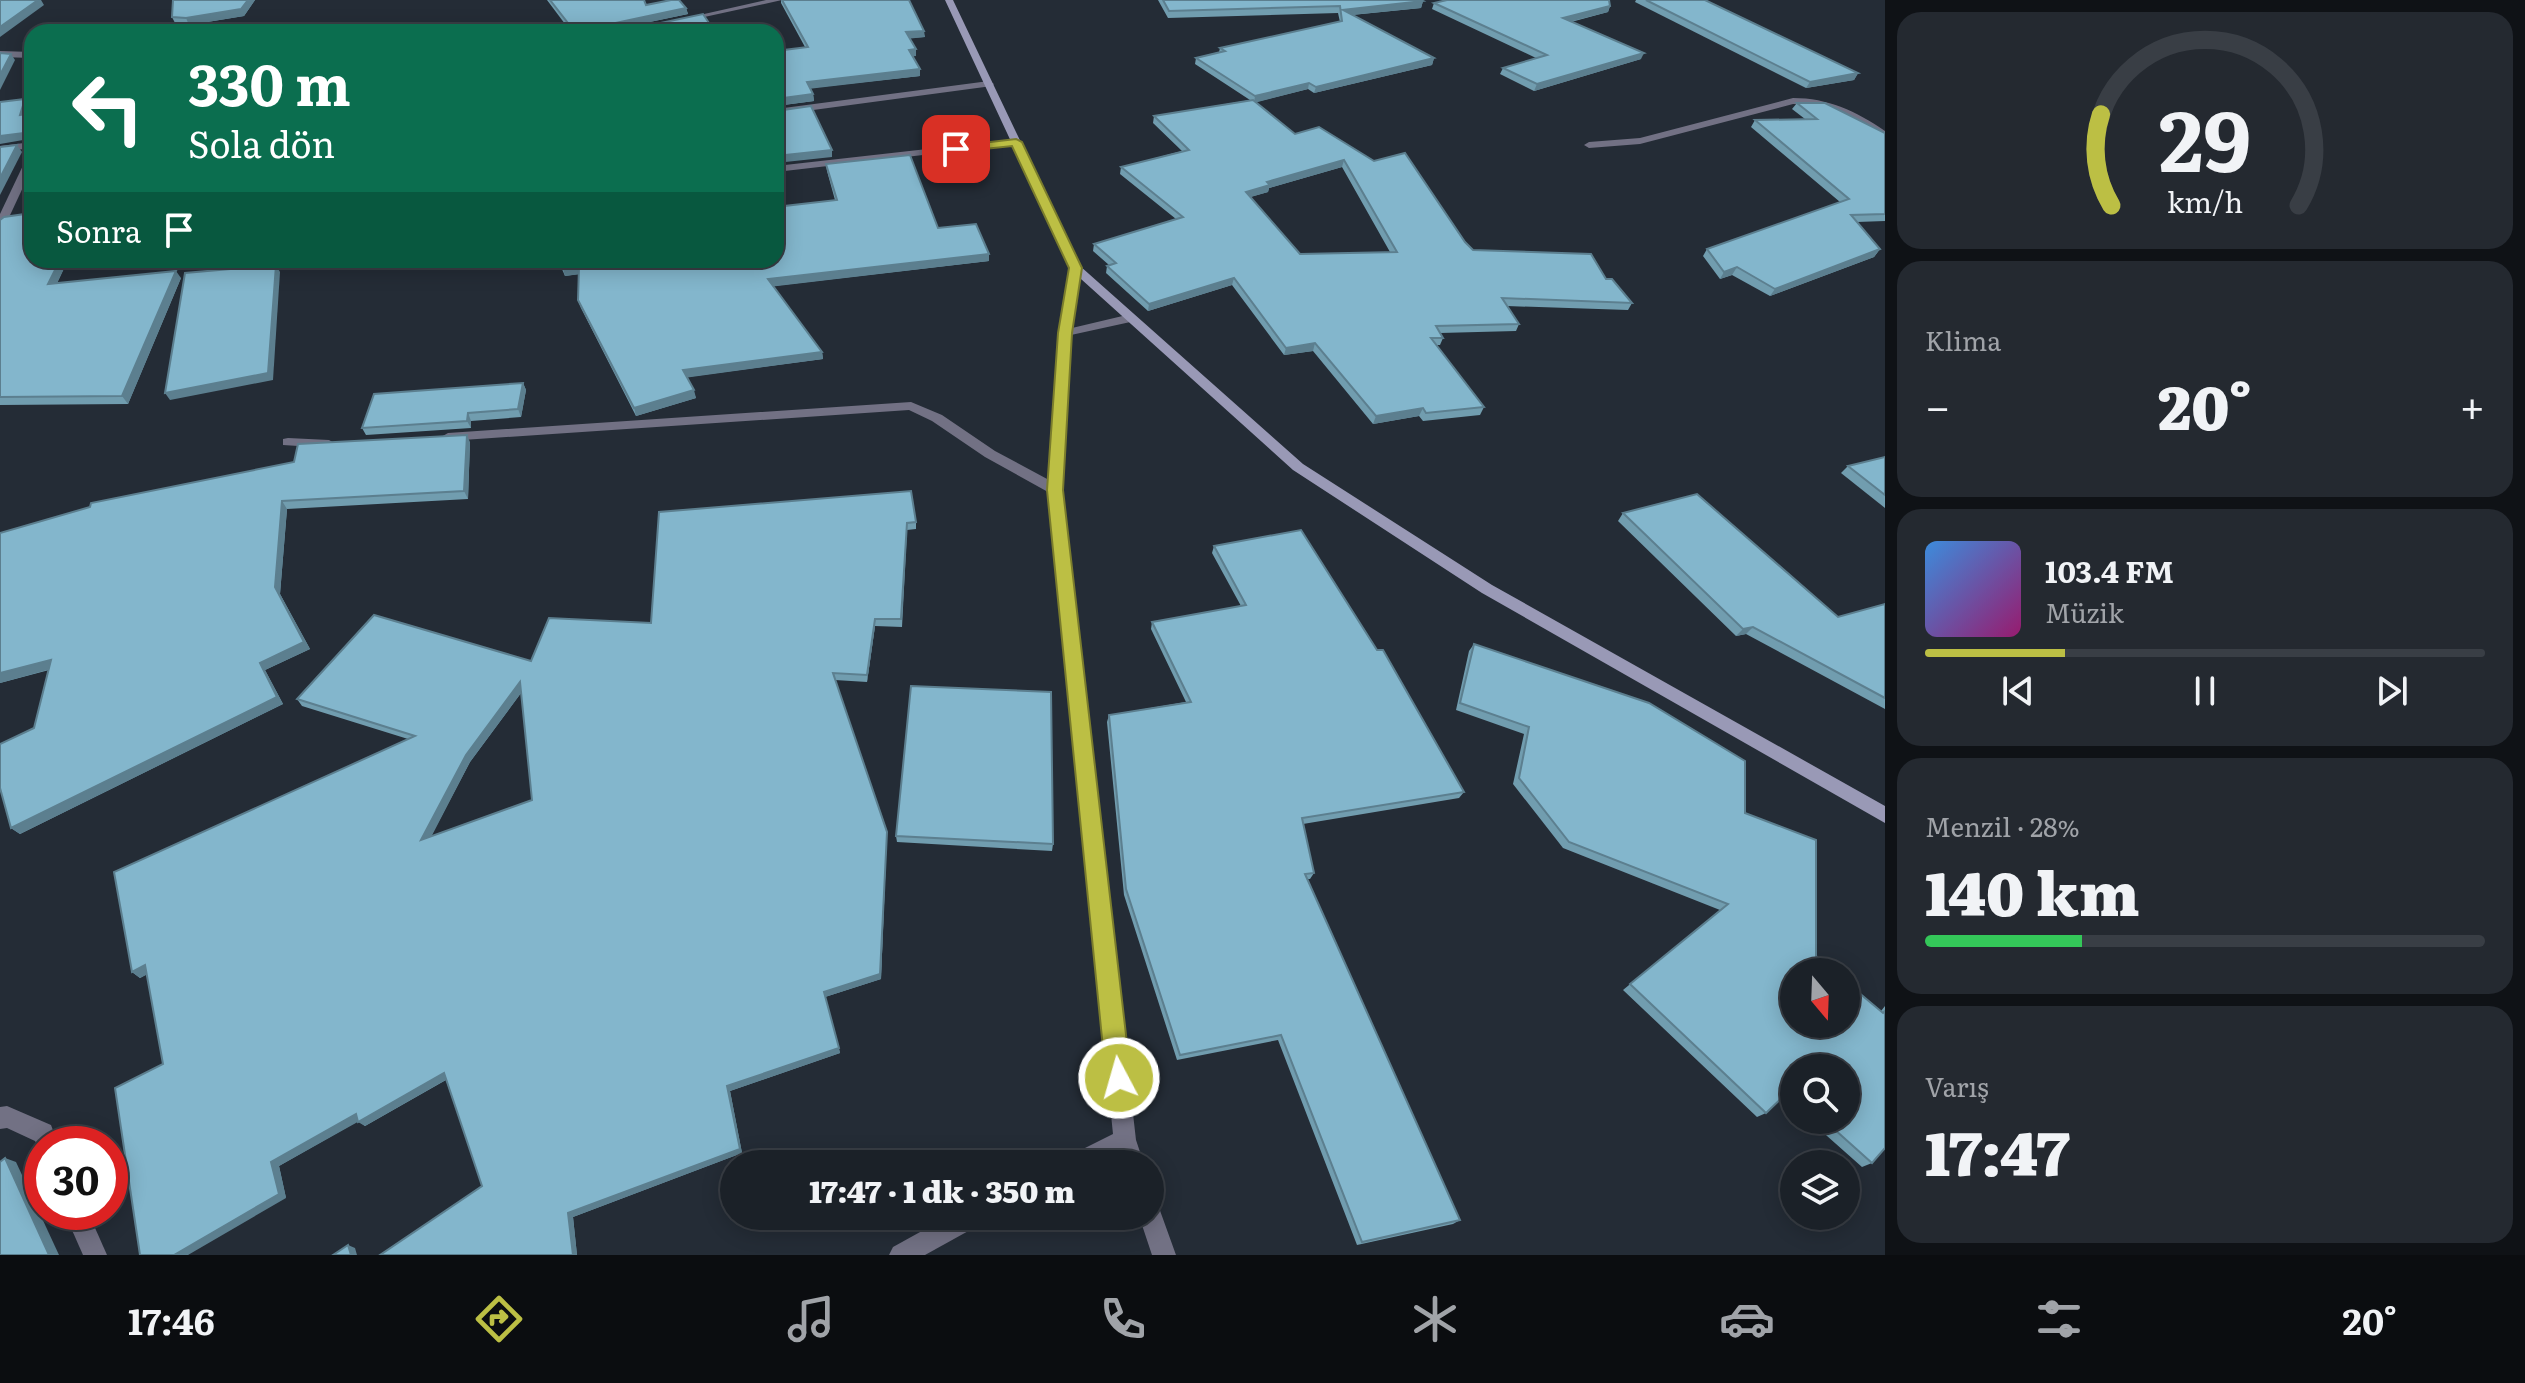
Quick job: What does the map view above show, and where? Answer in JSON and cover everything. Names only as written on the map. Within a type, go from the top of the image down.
[{"type":"street","points":[[678,20],[778,0]]},
{"type":"street","points":[[949,0],[1075,268],[1298,467],[1487,589],[1885,815]]},
{"type":"street","points":[[0,54],[24,55]]},
{"type":"street","points":[[784,111],[989,84]]},
{"type":"street","points":[[1589,145],[1640,141],[1802,100],[1831,104],[1885,135]]},
{"type":"street","points":[[784,168],[1016,142]]},
{"type":"street","points":[[0,149],[24,146]]},
{"type":"street","points":[[0,226],[24,174]]},
{"type":"street","points":[[1075,268],[1065,333],[1055,490],[1128,1150]]},
{"type":"street","points":[[1065,333],[1131,318]]},
{"type":"street","points":[[434,438],[911,406],[937,418],[990,454],[1055,490]]},
{"type":"street","points":[[288,442],[340,444]]},
{"type":"street","points":[[0,1118],[7,1117],[27,1126]]},
{"type":"street","points":[[1105,1150],[1125,1140]]},
{"type":"street","points":[[84,1230],[95,1255]]},
{"type":"street","points":[[901,1255],[947,1230]]},
{"type":"street","points":[[1156,1230],[1164,1255]]},
{"type":"building","points":[[0,0],[38,0],[0,27]]},
{"type":"building","points":[[173,0],[248,0],[241,9],[186,18],[172,17]]},
{"type":"building","points":[[550,0],[644,0],[646,5],[679,0],[686,8],[615,24],[569,24]]},
{"type":"building","points":[[782,0],[909,0],[924,31],[906,32],[916,49],[909,50],[920,69],[807,82],[813,94],[784,98],[784,50],[808,47]]},
{"type":"building","points":[[1163,0],[1421,0],[1343,10],[1434,58],[1316,87],[1309,83],[1255,96],[1196,58],[1225,51],[1220,48],[1342,21],[1340,6],[1169,11]]},
{"type":"building","points":[[1447,0],[1609,0],[1610,6],[1563,18],[1644,53],[1537,84],[1503,68],[1547,55],[1434,3]]},
{"type":"building","points":[[1646,0],[1705,0],[1858,73],[1810,82]]},
{"type":"building","points":[[703,14],[710,24],[656,24]]},
{"type":"building","points":[[0,53],[11,54],[0,75]]},
{"type":"building","points":[[24,99],[20,115],[24,114],[24,133],[0,136],[0,102]]},
{"type":"building","points":[[1253,100],[1295,134],[1319,127],[1374,161],[1405,153],[1473,250],[1591,254],[1606,279],[1612,279],[1632,303],[1502,298],[1519,324],[1436,326],[1443,338],[1431,338],[1484,407],[1426,413],[1423,408],[1376,416],[1315,343],[1286,348],[1234,278],[1149,304],[1107,266],[1116,263],[1094,244],[1183,217],[1121,167],[1189,150],[1154,116]],"holes":[[[1344,160],[1397,252],[1300,254],[1246,192],[1270,185],[1267,182]]]},
{"type":"building","points":[[1797,103],[1825,103],[1885,133],[1885,214],[1851,215],[1880,249],[1775,289],[1737,267],[1724,272],[1707,249],[1849,199],[1755,120],[1817,119]]},
{"type":"building","points":[[811,106],[832,150],[784,155],[784,110]]},
{"type":"building","points":[[17,145],[0,178],[0,147]]},
{"type":"building","points":[[910,155],[938,228],[976,224],[989,254],[768,279],[822,352],[683,370],[694,390],[634,408],[578,300],[579,268],[784,268],[784,206],[837,200],[826,164]]},
{"type":"building","points":[[24,214],[24,268],[56,268],[48,284],[176,271],[122,396],[0,397],[0,220]]},
{"type":"building","points":[[276,268],[268,373],[165,393],[185,273]]},
{"type":"building","points":[[523,383],[518,409],[468,413],[467,421],[362,428],[374,394]]},
{"type":"building","points":[[467,435],[464,491],[282,501],[275,587],[304,642],[260,663],[277,697],[11,828],[0,788],[0,744],[34,728],[51,660],[0,673],[0,533],[90,507],[91,503],[294,462],[298,444]]},
{"type":"building","points":[[1885,457],[1885,495],[1848,466]]},
{"type":"building","points":[[911,491],[916,522],[907,523],[901,619],[875,619],[867,675],[833,673],[887,832],[880,974],[824,992],[839,1048],[727,1086],[740,1149],[720,1150],[720,1156],[568,1213],[573,1255],[380,1255],[482,1186],[444,1073],[358,1122],[356,1114],[271,1162],[279,1194],[174,1255],[140,1255],[128,1175],[128,1126],[121,1126],[115,1088],[163,1064],[145,965],[132,972],[114,872],[415,736],[297,699],[374,615],[531,661],[549,618],[651,623],[659,512]],"holes":[[[520,682],[532,800],[421,840],[466,755]]]},
{"type":"building","points":[[1697,494],[1838,617],[1885,604],[1885,698],[1753,627],[1743,629],[1623,513]]},
{"type":"building","points":[[1301,530],[1377,650],[1383,650],[1464,792],[1302,818],[1314,873],[1305,874],[1460,1220],[1362,1242],[1281,1035],[1180,1055],[1126,889],[1109,715],[1191,702],[1152,622],[1246,605],[1214,546]]},
{"type":"building","points":[[1474,644],[1649,703],[1745,761],[1745,813],[1816,840],[1818,958],[1780,958],[1780,1038],[1860,1038],[1860,994],[1883,1013],[1885,1011],[1885,1148],[1872,1163],[1840,1134],[1860,1134],[1860,1054],[1780,1054],[1780,1100],[1766,1113],[1630,984],[1728,904],[1569,842],[1519,778],[1529,727],[1460,703]]},
{"type":"building","points":[[911,686],[1051,692],[1053,844],[896,836]]},
{"type":"building","points":[[5,1158],[24,1200],[24,1230],[38,1230],[49,1255],[0,1255],[0,1162]]},
{"type":"building","points":[[348,1245],[351,1255],[333,1255]]},
{"type":"route","points":[[956,149],[1016,142],[1075,268],[1065,333],[1055,490],[1119,1078]]}]
